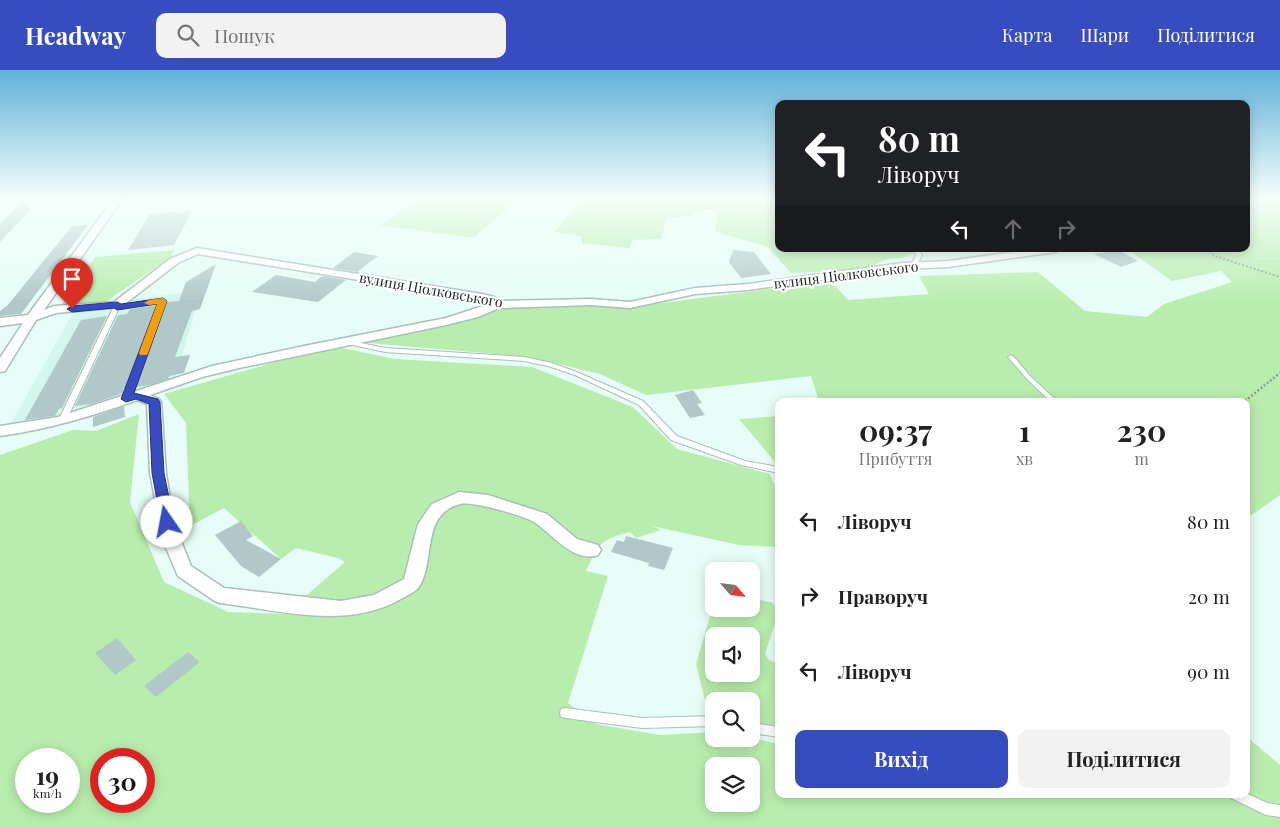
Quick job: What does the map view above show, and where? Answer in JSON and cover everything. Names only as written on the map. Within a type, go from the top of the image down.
[{"type":"street","points":[[0,368],[32,318],[94,232]]},
{"type":"street","name":"вулиця Ціолковського","points":[[117,306],[174,261],[190,252],[203,251],[490,299],[497,304],[591,302],[630,305],[695,291],[914,265],[948,264],[1034,252]]},
{"type":"street","points":[[0,431],[38,426],[62,420],[217,369],[471,314],[497,304]]},
{"type":"street","points":[[0,322],[32,318],[54,310],[117,306]]},
{"type":"street","points":[[131,397],[154,402],[158,473],[172,541],[184,571],[220,595],[341,609],[378,602],[411,584],[417,568],[424,528],[438,508],[459,498],[488,501],[541,518],[571,544],[592,550]]},
{"type":"lane","points":[[914,265],[919,254],[918,252]]},
{"type":"lane","points":[[62,420],[117,306],[163,301],[131,397]]},
{"type":"lane","points":[[342,342],[385,350],[524,359],[550,364],[641,403],[674,438],[744,463],[775,469]]},
{"type":"lane","points":[[1011,357],[1029,378],[1051,398]]},
{"type":"lane","points":[[565,713],[642,723],[705,721]]},
{"type":"lane","points":[[760,729],[775,731]]},
{"type":"lane","points":[[1243,798],[1266,809],[1280,811]]},
{"type":"path","points":[[1210,252],[1215,256],[1280,276]]},
{"type":"path","points":[[1248,398],[1280,373]]},
{"type":"shaded area","points":[[201,290],[175,381],[63,418],[8,429],[76,307]]},
{"type":"green space","points":[[432,232],[480,232],[473,238]]},
{"type":"green space","points":[[557,232],[663,232],[661,239],[633,240],[629,248],[581,243],[581,236]]},
{"type":"green space","points":[[717,232],[775,232],[775,252],[915,253],[902,258],[887,259],[872,266],[843,271],[791,273],[768,247]]},
{"type":"green space","points":[[1250,232],[1280,232],[1280,495],[1250,516],[1250,398],[818,398],[811,376],[646,395],[600,374],[529,357],[358,342],[449,323],[504,307],[558,304],[631,307],[831,281],[848,300],[929,294],[919,276],[1038,272],[1085,311],[1147,317],[1164,304],[1232,282],[1221,271],[1172,281],[1131,252],[1250,252]]},
{"type":"green space","points":[[175,250],[171,254],[174,255],[105,302],[60,307],[95,257]]},
{"type":"green space","points":[[337,347],[395,359],[532,367],[633,407],[677,449],[770,474],[775,487],[775,547],[739,545],[652,526],[661,530],[636,538],[630,532],[606,540],[598,548],[586,571],[608,576],[568,703],[596,724],[660,735],[705,732],[705,747],[760,747],[760,740],[775,743],[775,798],[1250,798],[1250,739],[1280,765],[1280,828],[0,828],[0,455],[73,430],[96,431],[139,414],[130,502],[164,582],[228,612],[285,614],[345,562],[338,558],[296,548],[281,559],[224,508],[190,526],[186,423],[164,394],[272,363]]},
{"type":"green space","points":[[775,416],[775,462],[739,419]]},
{"type":"green space","points":[[760,600],[773,603],[775,607],[775,623],[765,654],[769,660],[775,662],[775,727],[760,724],[760,692],[705,692],[705,700],[696,664],[705,633],[705,682],[760,682],[760,627],[707,627],[709,618],[760,618]]},
{"type":"building","points":[[0,232],[9,232],[0,242]]},
{"type":"building","points":[[67,232],[82,232],[21,314],[0,316],[0,311],[7,306]]},
{"type":"building","points":[[139,232],[181,232],[174,245],[128,250]]},
{"type":"building","points":[[733,250],[754,252],[771,274],[741,278],[729,262]]},
{"type":"building","points":[[354,252],[378,256],[357,272],[333,268]]},
{"type":"building","points":[[1122,252],[1138,261],[1121,267],[1094,254]]},
{"type":"building","points":[[216,264],[200,309],[192,311],[175,357],[190,355],[184,373],[169,376],[168,379],[150,385],[135,387],[167,302],[179,301],[186,282]]},
{"type":"building","points":[[276,275],[315,282],[322,276],[346,280],[318,302],[252,292]]},
{"type":"building","points":[[156,305],[123,393],[92,404],[75,406],[118,315],[127,314],[130,309]]},
{"type":"building","points":[[107,316],[62,408],[59,409],[55,416],[25,420],[81,320]]},
{"type":"building","points":[[693,390],[702,403],[697,404],[705,415],[690,418],[675,395]]},
{"type":"building","points":[[124,406],[125,417],[93,427],[93,417]]},
{"type":"building","points":[[241,521],[253,536],[246,540],[281,559],[259,577],[241,566],[215,535]]},
{"type":"building","points":[[626,536],[673,548],[664,570],[648,566],[649,563],[611,552],[617,540],[624,542]]},
{"type":"building","points":[[117,638],[136,660],[115,675],[95,653]]},
{"type":"building","points":[[188,652],[200,662],[156,697],[144,686]]},
{"type":"slow traffic","points":[[143,353],[163,301],[149,303]]},
{"type":"route","points":[[72,309],[117,305],[117,307],[163,301],[126,399],[136,395],[148,398],[154,402],[158,473],[167,522]]}]
